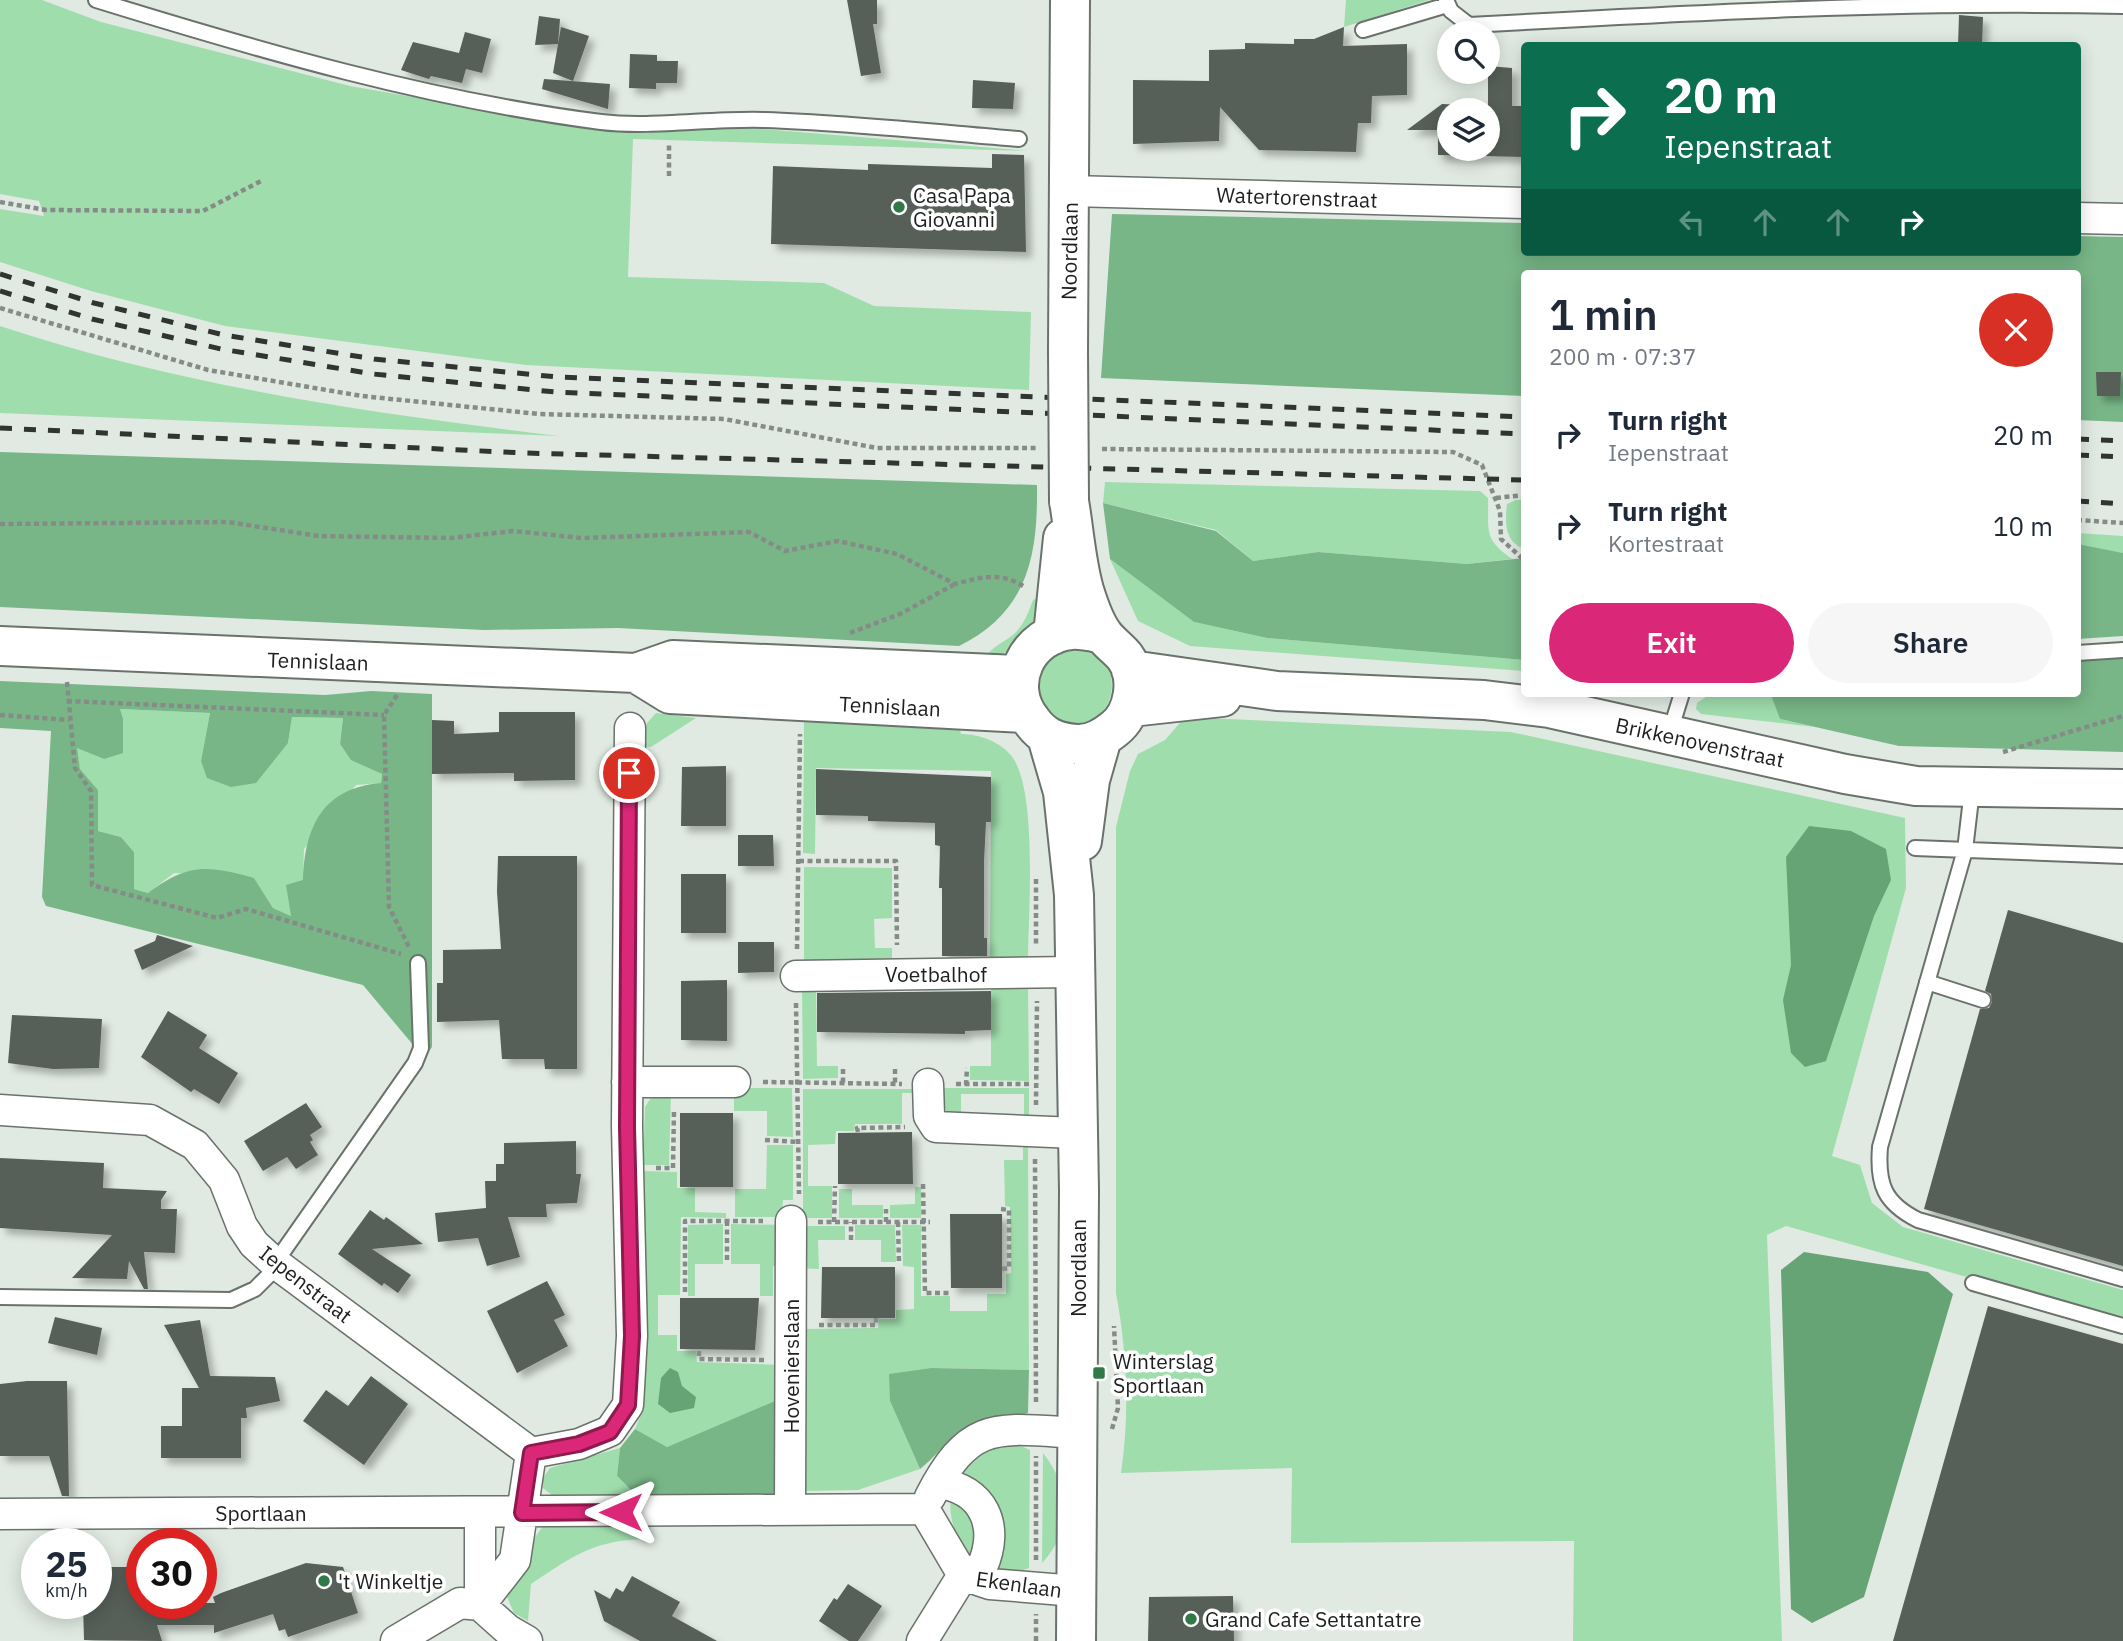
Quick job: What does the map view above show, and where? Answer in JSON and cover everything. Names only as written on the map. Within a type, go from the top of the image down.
[{"type":"street","name":"Noordlaan","points":[[1053,635],[1069,501],[1070,0]]},
{"type":"street","name":"Watertorenstraat","points":[[1070,191],[1521,203]]},
{"type":"street","points":[[2081,218],[2123,219]]},
{"type":"street","name":"Noordlaan","points":[[1069,501],[1084,590],[1103,634],[1126,658],[1131,689],[1120,725],[1102,738],[1090,780],[1074,895]]},
{"type":"street","points":[[1020,675],[1024,660],[1035,644],[1053,635],[1072,630],[1103,634]]},
{"type":"street","name":"Tennislaan","points":[[0,646],[635,673],[673,660],[1020,675]]},
{"type":"street","name":"Tennislaan","points":[[635,673],[670,694],[1036,725]]},
{"type":"street","name":"Noordlaan","points":[[1020,675],[1019,693],[1036,725],[1063,792],[1074,895],[1079,1191],[1076,1641]]},
{"type":"street","name":"Brikkenovenstraat","points":[[1131,689],[1277,691],[1484,700],[1549,708],[1845,774],[1916,786],[2123,789]]},
{"type":"street","points":[[1036,725],[1059,742],[1082,744],[1102,738]]},
{"type":"street","points":[[480,1605],[515,1560],[531,1453],[579,1444],[610,1432],[628,1405],[632,1336],[627,1082],[630,728]]},
{"type":"street","name":"Voetbalhof","points":[[796,976],[1075,972]]},
{"type":"street","points":[[627,1082],[735,1082]]},
{"type":"street","points":[[928,1084],[929,1116],[936,1127],[1076,1133]]},
{"type":"street","name":"Iepenstraat","points":[[0,1110],[150,1121],[195,1145],[224,1180],[243,1226],[254,1244],[277,1265],[531,1453]]},
{"type":"street","name":"Hovenierslaan","points":[[790,1510],[791,1221]]},
{"type":"street","points":[[925,1509],[961,1448],[991,1431],[1077,1433]]},
{"type":"street","points":[[922,1641],[963,1575],[982,1566],[990,1547],[989,1522],[975,1499],[964,1489],[938,1483]]},
{"type":"street","points":[[522,1513],[925,1509]]},
{"type":"street","points":[[925,1509],[939,1539],[963,1575]]},
{"type":"street","points":[[480,1512],[480,1605]]},
{"type":"street","name":"Sportlaan","points":[[0,1514],[522,1513]]},
{"type":"street","name":"Ekenlaan","points":[[963,1575],[990,1584],[1036,1590],[1076,1591]]},
{"type":"street","points":[[396,1641],[460,1603],[480,1605],[508,1630],[527,1641]]},
{"type":"lane","points":[[96,0],[213,36],[468,100],[604,122],[765,120],[1019,139]]},
{"type":"lane","points":[[1363,30],[1447,2],[1451,11],[1469,25],[1705,12],[1924,5],[2123,6]]},
{"type":"lane","points":[[2081,653],[2123,650]]},
{"type":"lane","points":[[1668,736],[1681,697]]},
{"type":"lane","points":[[1973,788],[1965,850],[1880,1147],[1878,1174],[1895,1208],[1918,1220],[2123,1279]]},
{"type":"lane","points":[[1915,848],[2123,856]]},
{"type":"lane","points":[[0,1297],[231,1300],[255,1289],[277,1265],[415,1063],[421,1048],[418,963]]},
{"type":"lane","points":[[1927,982],[1983,1000]]},
{"type":"lane","points":[[1973,1283],[2123,1326]]},
{"type":"path","points":[[668,176],[669,121]]},
{"type":"path","points":[[0,202],[46,210],[203,211],[261,181]]},
{"type":"path","points":[[0,308],[208,370],[362,396],[539,414],[724,419],[877,448],[1044,449]]},
{"type":"path","points":[[1100,449],[1453,452],[1482,465],[1500,511],[1500,538],[1521,557]]},
{"type":"path","points":[[1496,498],[1521,495]]},
{"type":"path","points":[[2081,520],[2123,523]]},
{"type":"path","points":[[0,524],[228,522],[318,536],[451,538],[513,531],[582,538],[749,532],[785,551],[838,541],[897,554],[955,584]]},
{"type":"path","points":[[838,637],[900,614],[955,584],[989,575],[1013,579],[1030,590]]},
{"type":"path","points":[[66,672],[75,768],[91,791],[92,885],[217,918],[246,909],[415,958],[389,907],[384,715],[398,692]]},
{"type":"path","points":[[67,701],[384,715]]},
{"type":"path","points":[[0,715],[69,720]]},
{"type":"path","points":[[1998,752],[2123,716]]},
{"type":"path","points":[[799,861],[896,861],[897,974]]},
{"type":"path","points":[[1036,1641],[1037,973]]},
{"type":"path","points":[[843,1069],[843,1083]]},
{"type":"path","points":[[895,1069],[895,1084]]},
{"type":"path","points":[[966,1084],[967,1069]]},
{"type":"path","points":[[735,1082],[1032,1084]]},
{"type":"path","points":[[653,1168],[673,1168],[674,1107]]},
{"type":"path","points":[[858,1132],[858,1128],[917,1127]]},
{"type":"path","points":[[765,1140],[798,1142]]},
{"type":"path","points":[[923,1184],[928,1262],[925,1293],[949,1293]]},
{"type":"path","points":[[834,1222],[835,1186]]},
{"type":"path","points":[[886,1209],[886,1222]]},
{"type":"path","points":[[1001,1209],[1009,1210],[1009,1268],[1002,1269]]},
{"type":"path","points":[[727,1260],[732,1215]]},
{"type":"path","points":[[685,1292],[685,1221],[927,1222]]},
{"type":"path","points":[[851,1222],[851,1240]]},
{"type":"path","points":[[898,1222],[899,1264]]},
{"type":"path","points":[[818,1325],[876,1325],[876,1318]]},
{"type":"path","points":[[699,1351],[699,1359],[791,1360]]},
{"type":"shaded area","points":[[0,0],[42,0],[101,22],[350,86],[603,130],[727,126],[1029,151],[633,139],[628,277],[824,283],[874,306],[1031,312],[1029,390],[526,365],[225,326],[91,291],[0,262],[0,209],[44,216],[39,201],[0,194]]},
{"type":"shaded area","points":[[1346,0],[1429,0],[1344,27]]},
{"type":"shaded area","points":[[1112,214],[1521,223],[1521,256],[2081,256],[2081,236],[2123,237],[2123,422],[2081,420],[2081,270],[1521,270],[1521,396],[1101,378]]},
{"type":"shaded area","points":[[0,326],[137,365],[276,395],[418,418],[559,436],[0,413]]},
{"type":"shaded area","points":[[0,452],[1037,485],[1037,511],[1031,558],[1014,599],[982,632],[959,646],[618,628],[484,630],[0,607]]},
{"type":"shaded area","points":[[1105,482],[1480,491],[1488,498],[1488,527],[1492,539],[1512,559],[1467,564],[1318,552],[1253,561],[1216,530],[1103,503]]},
{"type":"shaded area","points":[[1521,500],[1521,548],[1509,536],[1507,530],[1507,504]]},
{"type":"shaded area","points":[[1103,503],[1216,531],[1253,561],[1318,552],[1467,564],[1521,558],[1521,660],[1267,638],[1194,622],[1110,559]]},
{"type":"shaded area","points":[[2081,533],[2123,536],[2123,553],[2083,547]]},
{"type":"shaded area","points":[[2081,545],[2123,553],[2123,636],[2081,639]]},
{"type":"shaded area","points":[[1110,559],[1194,622],[1267,638],[1521,660],[1521,671],[1190,646],[1138,621]]},
{"type":"shaded area","points":[[1046,594],[1036,619],[1024,637],[1007,651],[983,662],[989,652],[1020,628],[1033,600]]},
{"type":"shaded area","points":[[1062,646],[1089,649],[1103,659],[1110,674],[1112,690],[1107,706],[1097,718],[1082,724],[1062,722],[1039,708],[1034,672]]},
{"type":"shaded area","points":[[2123,658],[2123,752],[1899,746],[1780,719],[1772,697],[2081,697],[2081,661]]},
{"type":"shaded area","points":[[0,681],[325,695],[371,691],[432,694],[432,1047],[424,1058],[363,985],[46,906],[42,897],[51,731],[0,728]],"holes":[[[120,709],[210,713],[201,761],[207,778],[231,787],[256,783],[288,743],[292,717],[343,718],[340,744],[351,760],[382,774],[381,783],[361,786],[345,793],[321,813],[308,843],[303,880],[286,885],[291,916],[273,908],[254,878],[224,871],[199,869],[175,876],[148,893],[134,889],[134,852],[121,837],[98,831],[98,790],[80,769],[77,748],[104,759],[123,753],[123,719]]]},
{"type":"shaded area","points":[[1706,697],[1773,697],[1780,719],[1814,727],[1701,714],[1696,709],[1697,703]]},
{"type":"shaded area","points":[[119,709],[210,713],[201,761],[288,743],[292,717],[343,718],[340,744],[351,759],[382,774],[381,783],[356,785],[304,849],[303,880],[291,916],[273,908],[254,878],[174,873],[148,893],[134,889],[134,852],[121,837],[98,831],[98,790],[80,769],[76,747],[104,759]]},
{"type":"shaded area","points":[[656,713],[696,718],[651,747],[642,746],[647,723]]},
{"type":"shaded area","points":[[1185,717],[1511,732],[1905,818],[1906,888],[1832,1156],[1860,1165],[1872,1203],[1903,1227],[2123,1290],[2123,1321],[1786,1226],[1767,1235],[1782,1641],[1573,1641],[1574,1541],[1291,1543],[1292,1468],[1121,1473],[1126,1405],[1125,1360],[1116,1293],[1116,827],[1130,771],[1138,754],[1165,740]]},
{"type":"shaded area","points":[[804,722],[960,730],[961,734],[990,740],[1008,752],[1021,776],[1029,827],[1028,965],[990,966],[991,771],[816,768],[815,854],[803,853]]},
{"type":"shaded area","points":[[1809,826],[1851,831],[1886,849],[1891,880],[1874,916],[1826,1061],[1805,1067],[1791,1053],[1783,1000],[1791,965],[1786,857]]},
{"type":"shaded area","points":[[804,867],[892,868],[892,918],[874,919],[875,948],[892,948],[892,965],[804,965]]},
{"type":"shaded area","points":[[991,984],[1028,984],[1029,1081],[970,1080],[970,1066],[991,1066]]},
{"type":"shaded area","points":[[816,986],[817,1066],[838,1066],[838,1078],[803,1079],[802,987]]},
{"type":"shaded area","points":[[734,1088],[792,1088],[793,1137],[767,1136],[767,1111],[734,1111]]},
{"type":"shaded area","points":[[938,1088],[1029,1088],[1029,1126],[1024,1125],[1024,1094],[961,1094],[961,1115],[946,1111]]},
{"type":"shaded area","points":[[803,1089],[916,1089],[916,1093],[902,1093],[902,1124],[855,1124],[854,1131],[836,1131],[835,1144],[808,1145],[808,1186],[832,1186],[832,1218],[803,1218]]},
{"type":"shaded area","points":[[671,1093],[669,1165],[643,1165],[645,1107],[650,1099]]},
{"type":"shaded area","points":[[1023,1140],[1028,1140],[1029,1370],[932,1368],[890,1401],[920,1469],[858,1490],[805,1491],[804,1329],[878,1328],[879,1319],[896,1319],[896,1310],[914,1309],[914,1267],[903,1266],[902,1225],[921,1225],[921,1296],[950,1296],[950,1311],[987,1311],[987,1294],[1006,1294],[1006,1274],[1011,1273],[1010,1207],[1005,1206],[1004,1160],[1023,1160]]},
{"type":"shaded area","points":[[767,1145],[793,1145],[793,1200],[783,1200],[782,1217],[735,1217],[735,1189],[766,1189]]},
{"type":"shaded area","points":[[642,1171],[677,1172],[677,1188],[695,1188],[695,1212],[726,1213],[726,1218],[681,1217],[680,1295],[658,1295],[658,1335],[677,1335],[677,1351],[696,1351],[697,1362],[783,1365],[784,1397],[667,1447],[635,1429],[644,1407]]},
{"type":"shaded area","points":[[915,1187],[921,1187],[921,1218],[890,1218],[890,1205],[915,1204]]},
{"type":"shaded area","points":[[839,1189],[852,1189],[852,1205],[883,1205],[883,1218],[839,1218]]},
{"type":"shaded area","points":[[723,1224],[723,1264],[695,1264],[695,1296],[688,1296],[688,1225]]},
{"type":"shaded area","points":[[731,1224],[783,1225],[784,1266],[773,1266],[773,1296],[760,1296],[760,1264],[731,1264]]},
{"type":"shaded area","points":[[855,1225],[895,1225],[896,1262],[881,1262],[881,1240],[855,1240]]},
{"type":"shaded area","points":[[796,1226],[845,1226],[845,1240],[818,1240],[819,1269],[795,1268]]},
{"type":"shaded area","points":[[1804,1252],[1928,1272],[1953,1294],[1864,1597],[1812,1623],[1791,1609],[1781,1270]]},
{"type":"shaded area","points":[[670,1368],[678,1372],[682,1386],[696,1397],[694,1408],[670,1413],[658,1404],[661,1378]]},
{"type":"shaded area","points":[[932,1368],[1029,1370],[1028,1413],[972,1425],[920,1469],[890,1401],[889,1374]]},
{"type":"shaded area","points":[[784,1397],[779,1492],[767,1496],[636,1495],[617,1476],[620,1448],[635,1429],[667,1447]]},
{"type":"shaded area","points":[[1015,1443],[1030,1450],[1029,1568],[1012,1574],[994,1568],[959,1476],[970,1462],[983,1453],[998,1446]]},
{"type":"shaded area","points":[[620,1448],[617,1476],[636,1495],[553,1496],[543,1488],[543,1478],[550,1468]]},
{"type":"shaded area","points":[[1043,1453],[1059,1480],[1065,1509],[1059,1537],[1042,1563]]},
{"type":"shaded area","points":[[951,1493],[977,1515],[976,1561],[955,1531]]},
{"type":"shaded area","points":[[570,1523],[649,1524],[652,1539],[601,1545],[547,1573],[531,1584],[528,1621],[514,1613],[507,1597],[523,1571],[531,1543],[543,1526]]},
{"type":"building","points":[[847,0],[877,0],[877,24],[873,24],[881,73],[861,76]]},
{"type":"building","points":[[1959,15],[1983,17],[1982,42],[1958,42]]},
{"type":"building","points":[[539,16],[560,19],[558,44],[535,45]]},
{"type":"building","points":[[561,27],[589,36],[573,81],[553,73]]},
{"type":"building","points":[[1344,27],[1343,46],[1407,44],[1407,95],[1372,96],[1371,123],[1358,123],[1356,152],[1259,150],[1220,107],[1219,141],[1133,144],[1133,80],[1209,81],[1209,50],[1245,49],[1245,43],[1294,44],[1294,39],[1314,39]]},
{"type":"building","points":[[465,32],[491,39],[482,73],[466,69],[462,83],[431,76],[429,79],[401,70],[413,42],[459,53]]},
{"type":"building","points":[[630,54],[657,55],[657,61],[678,61],[677,83],[656,83],[656,89],[629,88]]},
{"type":"building","points":[[1500,67],[1512,68],[1512,106],[1521,106],[1521,157],[1500,156],[1500,98],[1488,98],[1488,84],[1500,84]]},
{"type":"building","points":[[544,79],[610,84],[608,109],[542,89]]},
{"type":"building","points":[[973,80],[1015,83],[1013,109],[972,108]]},
{"type":"building","points":[[1437,108],[1437,130],[1407,130]]},
{"type":"building","name":"Casa Papa Giovanni","points":[[992,154],[1024,155],[1026,252],[771,244],[773,166],[868,170],[868,164],[992,168]]},
{"type":"building","points":[[2096,372],[2121,372],[2120,396],[2097,396]]},
{"type":"building","points":[[499,712],[575,712],[575,780],[514,781],[514,773],[432,774],[432,720],[454,721],[454,734],[499,732]]},
{"type":"building","points":[[726,766],[726,826],[681,826],[682,767]]},
{"type":"building","points":[[816,769],[991,777],[991,822],[986,822],[984,862],[984,938],[987,938],[987,956],[942,956],[940,846],[935,845],[935,823],[868,821],[868,816],[816,815]]},
{"type":"building","points":[[738,835],[773,835],[774,866],[738,866]]},
{"type":"building","points":[[498,856],[577,856],[577,1069],[545,1069],[544,1059],[502,1059],[499,1020],[437,1022],[437,983],[443,983],[443,950],[501,949],[497,892]]},
{"type":"building","points":[[681,874],[726,874],[726,933],[681,933]]},
{"type":"building","points":[[2008,910],[2123,943],[2123,1266],[1924,1209],[1980,1009],[1989,1008],[1992,1002],[1991,994],[1985,991]]},
{"type":"building","points":[[157,935],[193,946],[142,970],[134,950],[155,941]]},
{"type":"building","points":[[738,942],[774,942],[774,972],[738,973]]},
{"type":"building","points":[[727,980],[727,1041],[681,1040],[681,981]]},
{"type":"building","points":[[991,991],[991,1030],[965,1031],[965,1034],[817,1032],[817,993]]},
{"type":"building","points":[[168,1011],[207,1035],[199,1048],[238,1073],[219,1104],[194,1089],[191,1092],[141,1057]]},
{"type":"building","points":[[12,1015],[102,1019],[99,1068],[53,1069],[8,1063]]},
{"type":"building","points":[[306,1103],[322,1127],[310,1135],[313,1140],[310,1142],[318,1155],[296,1169],[287,1157],[263,1171],[244,1141]]},
{"type":"building","points":[[680,1113],[733,1113],[733,1187],[680,1187]]},
{"type":"building","points":[[912,1132],[913,1184],[838,1184],[838,1133]]},
{"type":"building","points":[[576,1141],[576,1174],[581,1174],[577,1203],[546,1204],[547,1217],[508,1217],[520,1257],[487,1266],[478,1238],[438,1242],[435,1213],[486,1208],[485,1181],[496,1181],[496,1164],[504,1164],[504,1143]]},
{"type":"building","points":[[0,1158],[104,1163],[103,1188],[167,1191],[161,1200],[161,1209],[177,1209],[175,1253],[144,1252],[148,1289],[144,1289],[129,1261],[127,1279],[72,1278],[112,1235],[0,1228]]},
{"type":"building","points":[[370,1210],[384,1220],[386,1217],[423,1244],[372,1249],[411,1275],[398,1293],[384,1283],[382,1286],[338,1254]]},
{"type":"building","points":[[950,1214],[1002,1214],[1002,1288],[951,1288]]},
{"type":"building","points":[[822,1267],[895,1267],[895,1318],[821,1318]]},
{"type":"building","points":[[547,1281],[565,1315],[554,1320],[568,1346],[517,1373],[487,1311]]},
{"type":"building","points":[[680,1298],[759,1298],[755,1350],[680,1349]]},
{"type":"building","points":[[1988,1306],[2123,1344],[2123,1641],[1893,1641]]},
{"type":"building","points":[[55,1317],[102,1328],[97,1355],[48,1343]]},
{"type":"building","points":[[200,1320],[210,1376],[275,1377],[280,1401],[246,1408],[247,1418],[241,1418],[241,1458],[161,1458],[161,1426],[182,1426],[182,1388],[199,1388],[164,1325]]},
{"type":"building","points":[[371,1376],[408,1404],[364,1465],[303,1421],[326,1390],[348,1406]]},
{"type":"building","points":[[67,1381],[69,1496],[62,1496],[49,1456],[0,1456],[0,1384]]},
{"type":"building","points":[[306,1563],[343,1567],[358,1613],[288,1637],[285,1629],[279,1631],[273,1614],[214,1633],[214,1625],[157,1625],[162,1641],[84,1640],[83,1619],[112,1619],[112,1567],[126,1567],[126,1619],[217,1619],[217,1595]]},
{"type":"building","points":[[632,1576],[680,1602],[672,1616],[717,1641],[640,1641],[604,1621],[594,1590],[610,1599],[616,1588],[623,1592]]},
{"type":"building","points":[[848,1584],[882,1606],[858,1641],[849,1641],[819,1621],[834,1598],[837,1600]]},
{"type":"building","name":"Grand Cafe Settantatre","points":[[1233,1596],[1234,1641],[1148,1641],[1149,1597]]},
{"type":"railway","points":[[0,274],[94,303],[224,335],[374,359],[557,377],[1521,417]]},
{"type":"railway","points":[[0,291],[92,319],[221,349],[373,374],[555,392],[1521,434]]},
{"type":"railway","points":[[0,428],[524,453],[1521,480]]},
{"type":"railway","points":[[2081,439],[2123,441]]},
{"type":"railway","points":[[2081,455],[2123,457]]},
{"type":"railway","points":[[2081,501],[2123,504]]},
{"type":"place","name":"Casa Papa Giovanni","points":[[899,207]]},
{"type":"place","name":"Winterslag Sportlaan","points":[[1099,1373]]},
{"type":"place","name":"'t Winkeltje","points":[[324,1581]]},
{"type":"place","name":"Grand Cafe Settantatre","points":[[1191,1619]]},
{"type":"route","points":[[621,1512],[522,1513],[531,1453],[579,1444],[610,1432],[628,1405],[632,1336],[627,1127],[629,773]]}]
